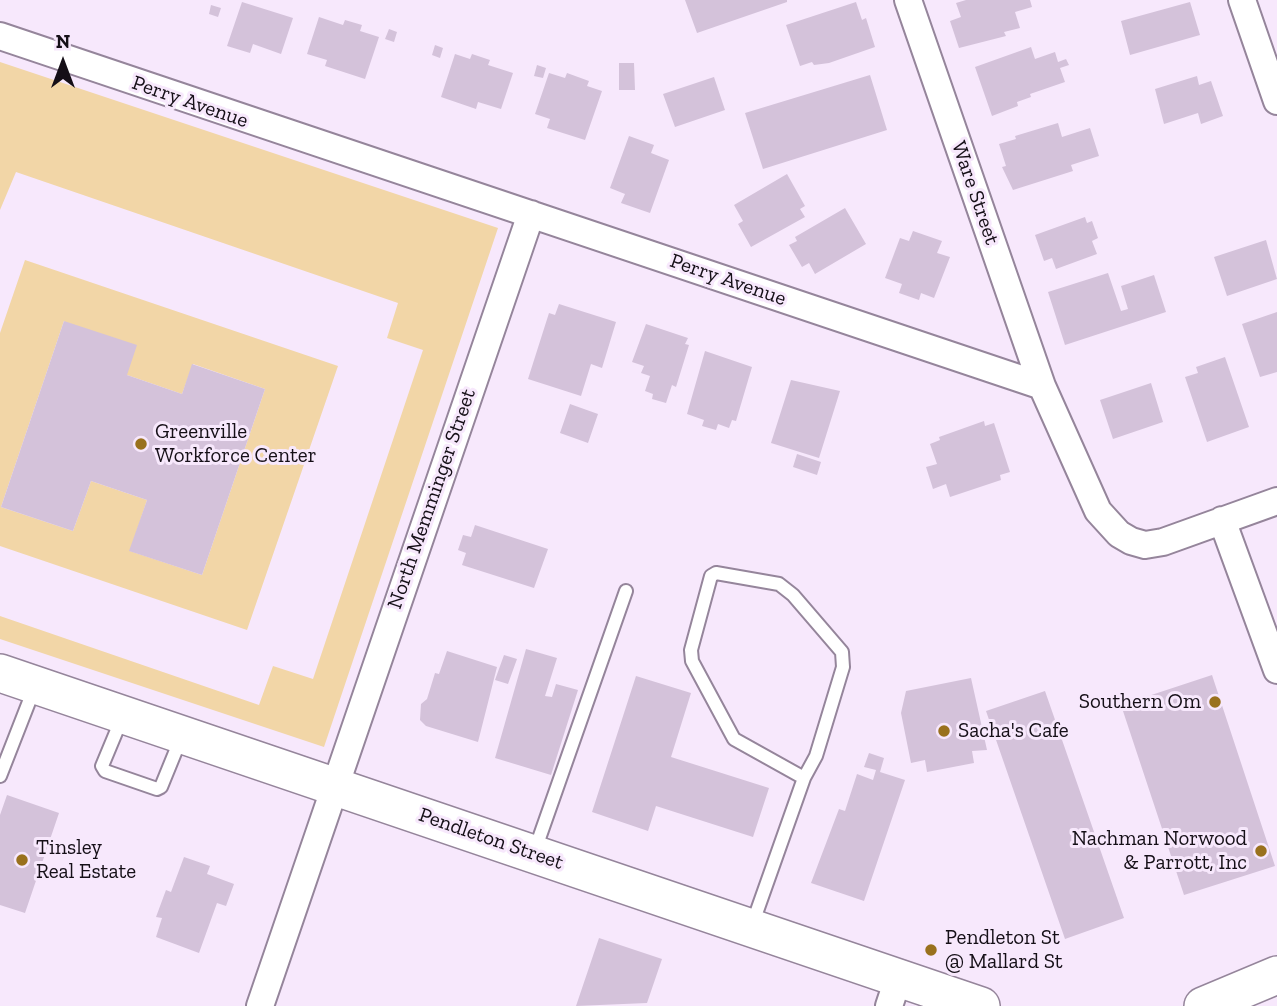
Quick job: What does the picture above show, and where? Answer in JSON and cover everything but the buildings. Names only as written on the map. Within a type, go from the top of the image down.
[{"type":"main road","name":"Pendleton Street","points":[[0,673],[751,929],[894,992],[981,1006]]},
{"type":"main road","points":[[1203,1006],[1277,975]]},
{"type":"street","name":"Ware Street","points":[[908,0],[1042,386]]},
{"type":"street","points":[[1242,0],[1277,101]]},
{"type":"street","name":"Perry Avenue","points":[[0,36],[1042,386]]},
{"type":"street","name":"North Memminger Street","points":[[260,1006],[531,214]]},
{"type":"street","points":[[1042,386],[1098,511],[1119,534],[1145,545],[1277,501]]},
{"type":"street","points":[[1222,520],[1277,670]]},
{"type":"lane","points":[[751,929],[804,778],[816,756],[843,667],[842,652],[793,595],[779,584],[716,573],[711,576],[691,650],[692,661],[734,739],[804,778]]},
{"type":"lane","points":[[533,853],[626,591]]},
{"type":"lane","points":[[0,776],[36,685]]},
{"type":"lane","points":[[124,714],[102,766],[105,771],[157,789],[162,787],[182,734]]},
{"type":"shaded area","points":[[0,62],[498,228],[324,747],[0,639],[0,616],[259,705],[273,666],[313,679],[423,350],[387,338],[398,303],[16,172],[0,210]]},
{"type":"shaded area","points":[[25,260],[338,366],[247,630],[0,546],[0,333]],"holes":[[[64,321],[127,375],[182,394],[193,364],[265,389],[202,575],[130,551],[147,500],[91,481],[73,531],[1,507]]]},
{"type":"place","name":"Greenville Workforce Center","points":[[141,444]]},
{"type":"place","name":"Southern Om","points":[[1215,702]]},
{"type":"place","name":"Sacha's Cafe","points":[[944,731]]},
{"type":"place","name":"Nachman Norwood & Parrott, Inc","points":[[1261,851]]},
{"type":"place","name":"Tinsley Real Estate","points":[[22,860]]},
{"type":"place","name":"Pendleton St @ Mallard St","points":[[931,950]]}]
